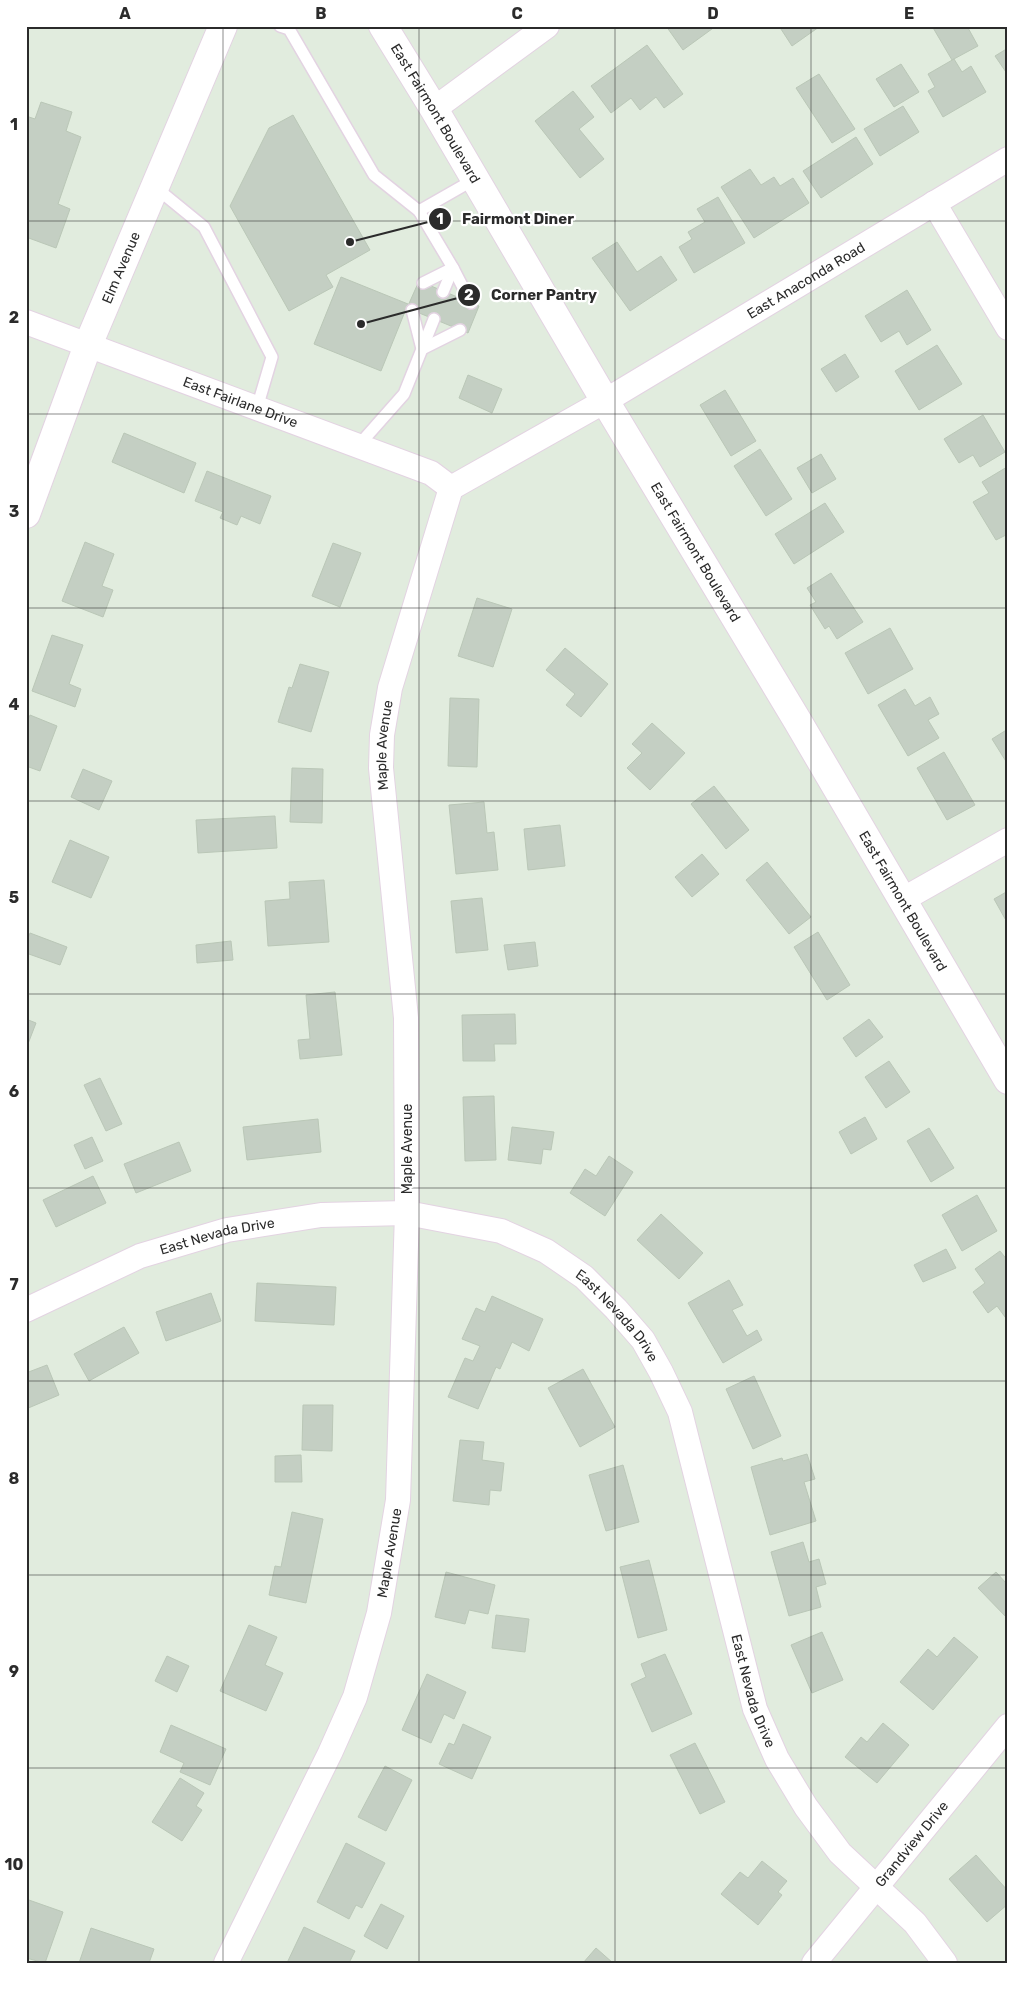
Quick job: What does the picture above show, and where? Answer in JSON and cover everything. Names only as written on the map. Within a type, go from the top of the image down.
[{"type":"street","name":"Elm Avenue","points":[[26,514],[88,344],[223,26]]},
{"type":"street","name":"East Fairmont Boulevard","points":[[383,26],[797,720],[1008,1080]]},
{"type":"street","points":[[434,109],[547,26]]},
{"type":"street","name":"East Anaconda Road","points":[[605,401],[1008,159]]},
{"type":"street","points":[[934,203],[1008,328]]},
{"type":"street","name":"East Fairlane Drive","points":[[26,322],[431,473],[451,488]]},
{"type":"street","points":[[451,488],[605,401]]},
{"type":"street","name":"Maple Avenue","points":[[226,1963],[330,1753],[354,1697],[379,1613],[398,1500],[407,1213],[406,1018],[381,768],[382,735],[390,688],[451,488]]},
{"type":"street","points":[[902,900],[1008,840]]},
{"type":"street","name":"East Nevada Drive","points":[[26,1310],[140,1256],[227,1230],[321,1215],[407,1213],[501,1231],[546,1251],[584,1277],[643,1340],[680,1412],[755,1709],[777,1759],[806,1807],[840,1853],[915,1923],[945,1963]]},
{"type":"street","name":"Grandview Drive","points":[[814,1963],[1008,1726]]},
{"type":"lane","points":[[280,26],[289,29],[374,175],[419,211],[453,268],[471,303]]},
{"type":"lane","points":[[419,211],[475,179]]},
{"type":"lane","points":[[155,186],[204,227],[272,357],[257,408]]},
{"type":"lane","points":[[423,283],[453,268]]},
{"type":"lane","points":[[443,292],[453,268]]},
{"type":"lane","points":[[412,310],[422,349]]},
{"type":"lane","points":[[358,446],[404,394],[434,319]]},
{"type":"lane","points":[[422,349],[460,330]]},
{"type":"building","points":[[666,26],[716,26],[683,50]]},
{"type":"building","points":[[779,26],[819,26],[819,27],[792,46]]},
{"type":"building","points":[[932,26],[967,26],[978,46],[952,60]]},
{"type":"building","points":[[647,45],[683,94],[664,108],[656,97],[640,110],[631,98],[611,113],[591,86]]},
{"type":"building","points":[[1008,48],[1008,75],[995,56]]},
{"type":"building","points":[[954,59],[962,72],[971,66],[986,92],[943,117],[928,91],[935,87],[928,74]]},
{"type":"building","points":[[901,64],[919,92],[894,107],[876,79]]},
{"type":"building","points":[[819,74],[855,129],[832,143],[796,88]]},
{"type":"building","points":[[573,91],[594,117],[579,129],[604,159],[580,178],[535,121]]},
{"type":"building","points":[[41,102],[72,112],[66,131],[81,137],[58,204],[70,209],[56,248],[26,237],[26,116],[35,119]]},
{"type":"building","points":[[903,106],[919,132],[880,156],[864,129]]},
{"type":"building","points":[[293,115],[370,250],[326,275],[333,287],[289,311],[230,206],[269,128]]},
{"type":"building","points":[[856,137],[873,164],[821,198],[803,171]]},
{"type":"building","points":[[750,169],[761,185],[774,177],[780,186],[793,178],[809,203],[754,238],[721,187]]},
{"type":"building","points":[[718,197],[745,243],[694,273],[679,247],[692,239],[688,232],[705,222],[697,209]]},
{"type":"building","points":[[617,242],[637,272],[661,256],[677,280],[630,311],[592,258]]},
{"type":"building","points":[[341,277],[408,304],[381,371],[314,344]]},
{"type":"building","points":[[419,281],[479,306],[468,333],[407,308]]},
{"type":"building","points":[[907,290],[931,330],[907,345],[899,331],[881,342],[865,316]]},
{"type":"building","points":[[937,345],[962,384],[919,410],[895,371]]},
{"type":"building","points":[[845,354],[859,377],[836,392],[821,369]]},
{"type":"building","points":[[468,375],[502,389],[492,413],[459,398]]},
{"type":"building","points":[[725,390],[756,441],[731,456],[700,405]]},
{"type":"building","points":[[983,415],[1005,452],[980,467],[973,455],[959,463],[944,439]]},
{"type":"building","points":[[124,433],[196,463],[184,493],[112,462]]},
{"type":"building","points":[[760,449],[792,499],[766,516],[734,466]]},
{"type":"building","points":[[821,454],[836,479],[812,493],[797,468]]},
{"type":"building","points":[[1007,467],[1008,534],[996,540],[973,502],[989,493],[982,482]]},
{"type":"building","points":[[207,471],[271,496],[260,524],[241,516],[237,525],[220,518],[223,512],[195,501]]},
{"type":"building","points":[[825,503],[844,532],[794,564],[775,534]]},
{"type":"building","points":[[85,542],[114,554],[102,586],[113,590],[103,617],[62,601]]},
{"type":"building","points":[[333,543],[361,553],[340,607],[312,596]]},
{"type":"building","points":[[831,573],[863,622],[837,639],[829,626],[825,629],[810,605],[816,602],[807,588]]},
{"type":"building","points":[[477,598],[512,609],[493,667],[458,656]]},
{"type":"building","points":[[890,628],[913,669],[868,694],[845,653]]},
{"type":"building","points":[[52,635],[83,645],[69,684],[81,689],[75,707],[32,691]]},
{"type":"building","points":[[565,648],[608,684],[581,717],[566,705],[575,694],[546,670]]},
{"type":"building","points":[[300,664],[329,672],[311,732],[278,722],[289,687],[292,688]]},
{"type":"building","points":[[905,689],[915,706],[930,697],[939,714],[928,720],[939,738],[908,756],[878,705]]},
{"type":"building","points":[[450,698],[479,699],[477,767],[448,766]]},
{"type":"building","points":[[30,715],[57,726],[40,771],[26,766],[26,725]]},
{"type":"building","points":[[652,723],[685,753],[650,790],[627,768],[642,753],[632,744]]},
{"type":"building","points":[[1008,729],[1008,763],[1007,763],[992,739]]},
{"type":"building","points":[[944,752],[975,805],[947,820],[917,768]]},
{"type":"building","points":[[292,768],[323,769],[322,823],[290,822]]},
{"type":"building","points":[[83,769],[112,781],[99,810],[71,797]]},
{"type":"building","points":[[714,786],[749,830],[726,849],[691,804]]},
{"type":"building","points":[[484,802],[487,833],[494,832],[498,870],[456,874],[449,805]]},
{"type":"building","points":[[275,816],[277,848],[198,853],[196,820]]},
{"type":"building","points":[[560,825],[565,866],[528,870],[524,829]]},
{"type":"building","points":[[70,840],[109,857],[91,898],[52,882]]},
{"type":"building","points":[[702,854],[719,874],[692,897],[675,877]]},
{"type":"building","points":[[767,862],[811,917],[789,934],[746,880]]},
{"type":"building","points":[[324,880],[329,942],[268,946],[265,901],[290,899],[289,882]]},
{"type":"building","points":[[1008,891],[1008,924],[994,899]]},
{"type":"building","points":[[482,898],[488,950],[456,953],[451,901]]},
{"type":"building","points":[[818,932],[850,985],[827,1000],[794,947]]},
{"type":"building","points":[[30,933],[67,947],[60,965],[26,953],[26,943]]},
{"type":"building","points":[[231,941],[233,960],[197,963],[196,945]]},
{"type":"building","points":[[535,942],[538,966],[508,970],[504,945]]},
{"type":"building","points":[[335,992],[342,1055],[300,1059],[298,1040],[310,1039],[306,995]]},
{"type":"building","points":[[515,1014],[516,1044],[494,1044],[495,1061],[463,1061],[462,1015]]},
{"type":"building","points":[[26,1019],[36,1023],[26,1049]]},
{"type":"building","points":[[869,1019],[883,1037],[856,1057],[843,1038]]},
{"type":"building","points":[[889,1061],[910,1092],[886,1108],[865,1077]]},
{"type":"building","points":[[100,1078],[122,1124],[106,1131],[84,1085]]},
{"type":"building","points":[[494,1096],[496,1160],[465,1161],[463,1097]]},
{"type":"building","points":[[865,1117],[877,1139],[851,1154],[839,1132]]},
{"type":"building","points":[[318,1119],[321,1152],[247,1160],[243,1127]]},
{"type":"building","points":[[512,1127],[554,1132],[551,1150],[543,1149],[541,1164],[508,1160]]},
{"type":"building","points":[[929,1128],[954,1168],[931,1182],[907,1141]]},
{"type":"building","points":[[92,1137],[103,1161],[85,1169],[74,1145]]},
{"type":"building","points":[[179,1142],[191,1171],[136,1193],[124,1164]]},
{"type":"building","points":[[609,1156],[633,1172],[605,1216],[570,1193],[585,1169],[596,1176]]},
{"type":"building","points":[[93,1176],[106,1203],[56,1227],[43,1200]]},
{"type":"building","points":[[977,1195],[997,1231],[962,1251],[942,1215]]},
{"type":"building","points":[[661,1214],[703,1253],[679,1279],[637,1240]]},
{"type":"building","points":[[946,1249],[956,1268],[923,1282],[914,1265]]},
{"type":"building","points":[[1000,1251],[1008,1261],[1008,1321],[997,1306],[988,1313],[973,1292],[985,1283],[975,1269]]},
{"type":"building","points":[[729,1280],[743,1305],[732,1310],[747,1336],[757,1330],[762,1340],[723,1363],[688,1303]]},
{"type":"building","points":[[257,1283],[336,1287],[334,1325],[255,1321]]},
{"type":"building","points":[[211,1293],[221,1321],[166,1341],[156,1312]]},
{"type":"building","points":[[492,1296],[543,1319],[529,1351],[512,1342],[500,1369],[496,1367],[478,1409],[448,1397],[465,1358],[473,1361],[480,1346],[462,1339],[476,1308],[485,1312]]},
{"type":"building","points":[[124,1327],[139,1353],[89,1381],[74,1354]]},
{"type":"building","points":[[47,1365],[59,1395],[26,1409],[26,1373]]},
{"type":"building","points":[[583,1369],[615,1427],[580,1447],[548,1388]]},
{"type":"building","points":[[754,1376],[781,1436],[753,1449],[726,1389]]},
{"type":"building","points":[[303,1405],[333,1405],[332,1451],[302,1450]]},
{"type":"building","points":[[460,1440],[484,1442],[482,1460],[504,1463],[501,1491],[490,1490],[489,1505],[453,1501]]},
{"type":"building","points":[[807,1454],[815,1479],[804,1482],[816,1521],[770,1535],[751,1467],[782,1458],[783,1461]]},
{"type":"building","points":[[301,1455],[302,1482],[275,1482],[275,1456]]},
{"type":"building","points":[[623,1465],[639,1522],[606,1531],[589,1475]]},
{"type":"building","points":[[292,1512],[323,1519],[306,1603],[269,1595],[275,1566],[281,1567]]},
{"type":"building","points":[[803,1542],[809,1562],[819,1559],[826,1584],[816,1587],[821,1607],[789,1616],[771,1552]]},
{"type":"building","points":[[649,1560],[667,1630],[638,1638],[620,1567]]},
{"type":"building","points":[[446,1572],[495,1585],[488,1614],[469,1610],[465,1624],[435,1617]]},
{"type":"building","points":[[996,1572],[1006,1583],[1008,1581],[1008,1619],[978,1588]]},
{"type":"building","points":[[496,1615],[529,1619],[525,1652],[492,1648]]},
{"type":"building","points":[[249,1625],[277,1637],[265,1665],[283,1673],[266,1711],[220,1691]]},
{"type":"building","points":[[822,1632],[843,1680],[812,1693],[791,1645]]},
{"type":"building","points":[[954,1637],[978,1657],[933,1710],[900,1682],[928,1649],[937,1657]]},
{"type":"building","points":[[665,1654],[692,1714],[652,1732],[631,1684],[646,1677],[641,1664]]},
{"type":"building","points":[[167,1656],[189,1666],[177,1692],[155,1681]]},
{"type":"building","points":[[427,1674],[466,1692],[454,1719],[444,1714],[431,1743],[402,1730]]},
{"type":"building","points":[[883,1723],[909,1745],[877,1783],[845,1757],[861,1737],[867,1742]]},
{"type":"building","points":[[463,1724],[491,1737],[472,1779],[439,1764],[449,1743],[454,1745]]},
{"type":"building","points":[[171,1725],[226,1749],[210,1785],[180,1772],[184,1763],[160,1752]]},
{"type":"building","points":[[695,1743],[725,1802],[700,1814],[670,1755]]},
{"type":"building","points":[[385,1766],[412,1780],[386,1831],[358,1817]]},
{"type":"building","points":[[180,1778],[204,1793],[196,1806],[202,1810],[182,1841],[152,1822]]},
{"type":"building","points":[[346,1843],[385,1863],[362,1908],[356,1905],[349,1919],[317,1902]]},
{"type":"building","points":[[976,1855],[1008,1891],[1008,1904],[987,1922],[949,1879]]},
{"type":"building","points":[[762,1861],[787,1881],[778,1892],[782,1895],[758,1925],[721,1894],[740,1872],[748,1878]]},
{"type":"building","points":[[26,1899],[63,1912],[45,1963],[26,1958]]},
{"type":"building","points":[[381,1904],[404,1916],[387,1949],[364,1936]]},
{"type":"building","points":[[304,1927],[355,1951],[349,1963],[287,1963]]},
{"type":"building","points":[[91,1928],[154,1949],[149,1963],[79,1963]]},
{"type":"building","points":[[596,1948],[613,1963],[583,1963]]},
{"type":"place","name":"Fairmont Diner","points":[[350,242]]},
{"type":"place","name":"Corner Pantry","points":[[361,324]]}]
